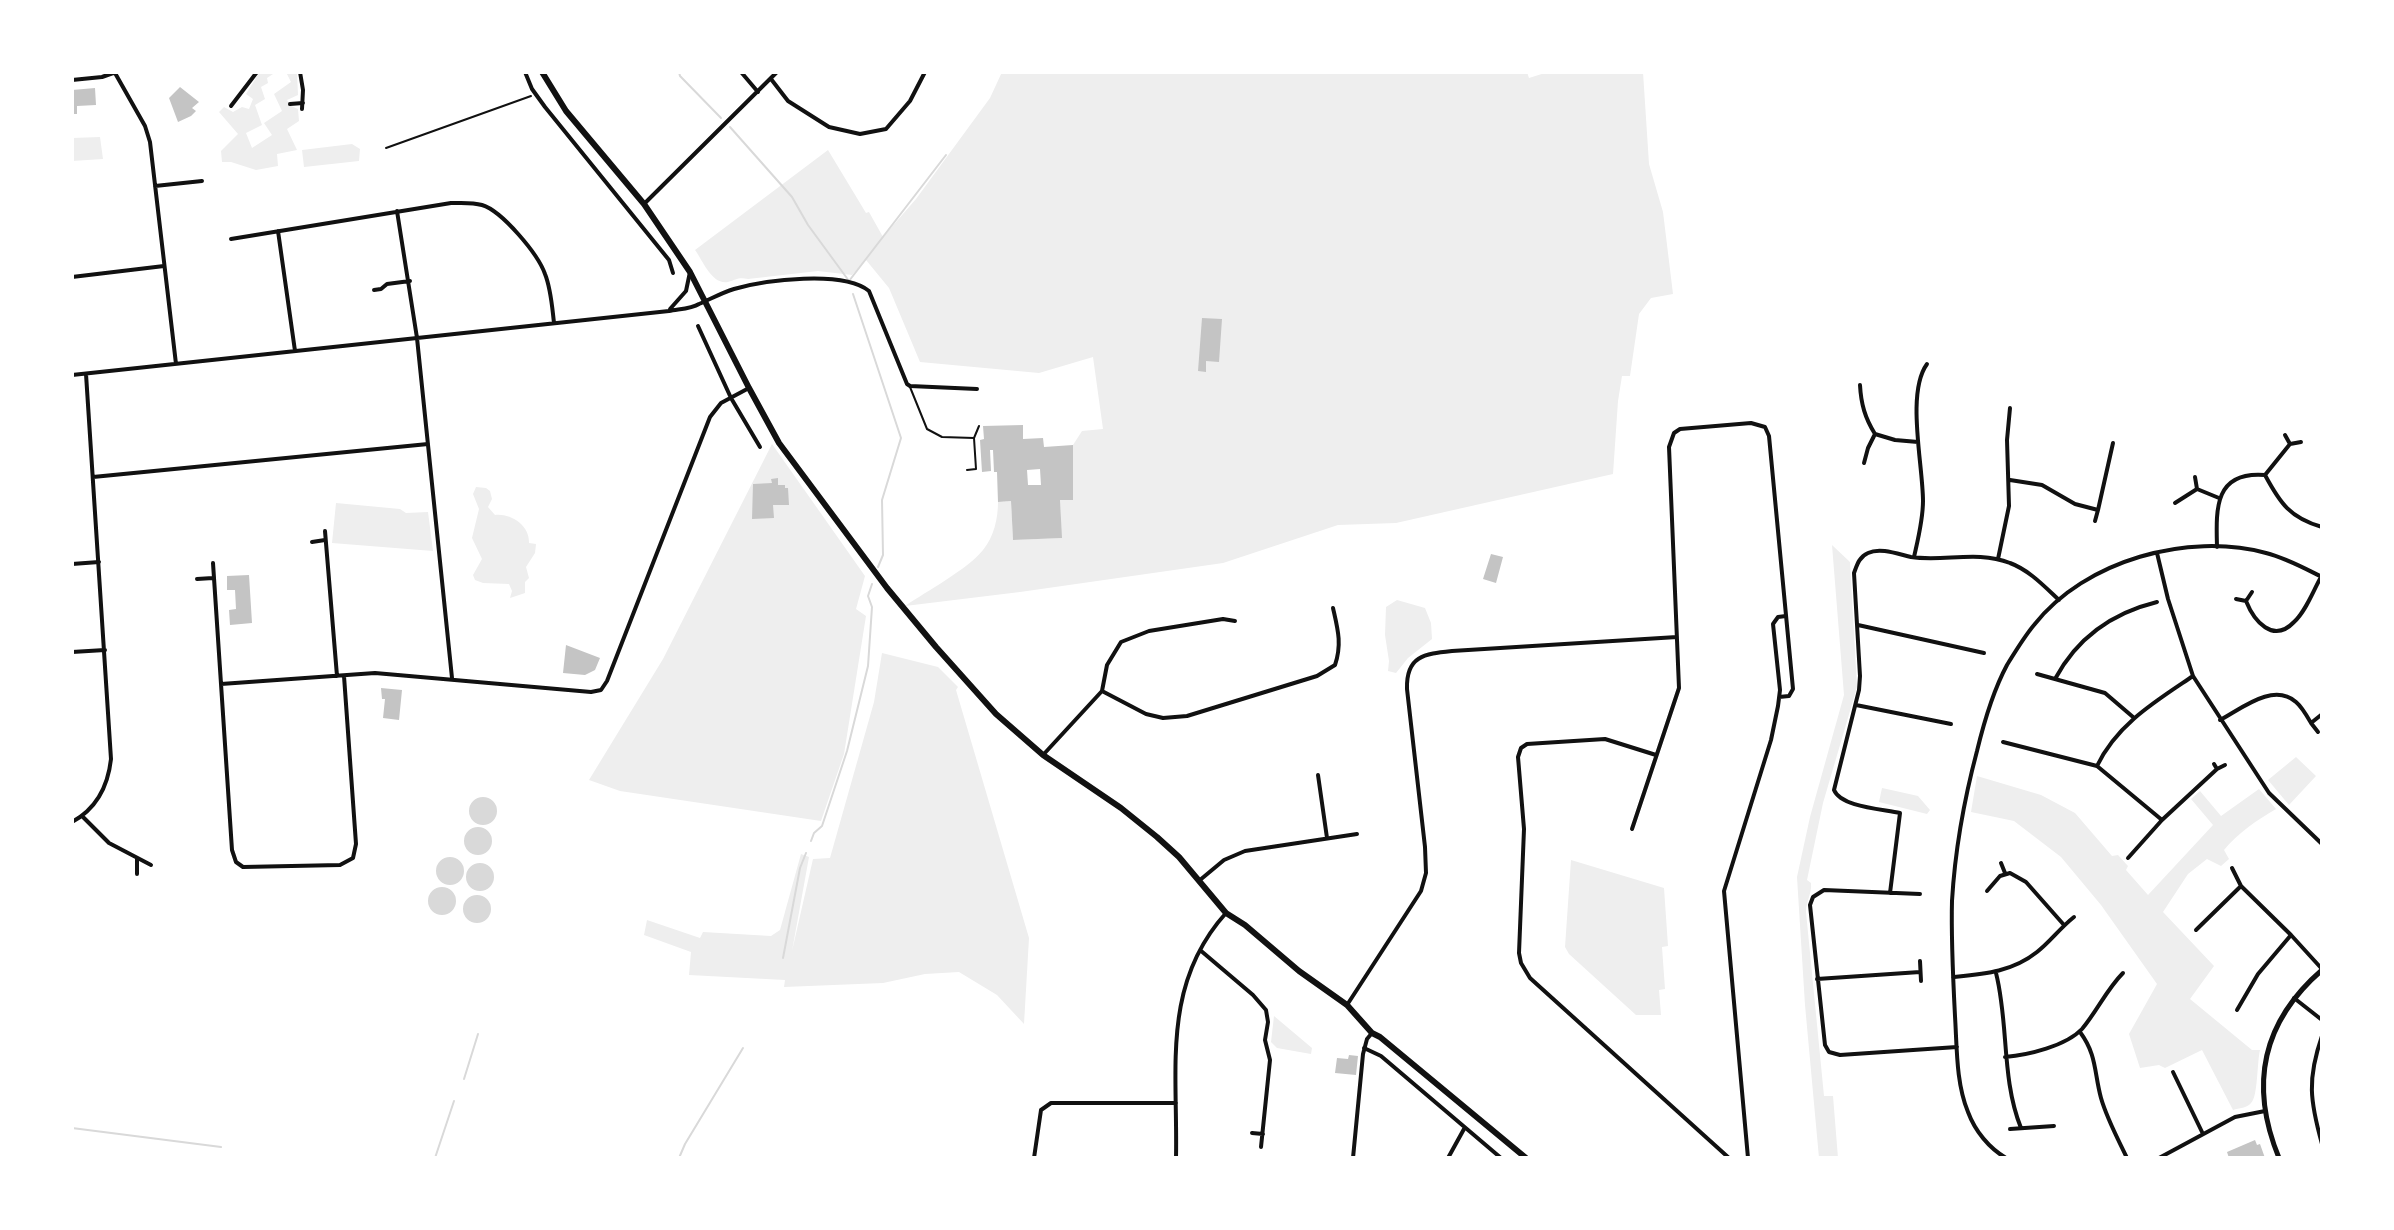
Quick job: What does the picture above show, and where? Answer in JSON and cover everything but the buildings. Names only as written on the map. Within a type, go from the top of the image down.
[{"type":"main road","points":[[542,72],[566,111],[644,204],[690,272],[779,443],[900,604],[996,714],[1043,755],[1121,808],[1157,837],[1200,880],[1226,913],[1347,1005],[1372,1033],[1526,1158]]},
{"type":"street","points":[[72,80],[102,77],[116,72],[145,126],[150,142],[176,364]]},
{"type":"street","points":[[231,106],[257,72]]},
{"type":"street","points":[[290,104],[302,106],[300,72]]},
{"type":"street","points":[[525,72],[536,94],[669,260],[673,273]]},
{"type":"street","points":[[741,72],[758,92]]},
{"type":"street","points":[[644,204],[777,72]]},
{"type":"street","points":[[771,79],[788,101],[829,127],[860,134],[886,129],[910,101],[925,72]]},
{"type":"street","points":[[587,159],[597,150]]},
{"type":"street","points":[[155,186],[202,181]]},
{"type":"street","points":[[231,239],[397,211],[465,202],[480,204],[502,217],[542,266],[549,287],[554,323]]},
{"type":"street","points":[[397,211],[417,338],[452,679]]},
{"type":"street","points":[[278,231],[295,351]]},
{"type":"street","points":[[72,277],[164,266]]},
{"type":"street","points":[[669,311],[686,291],[690,272]]},
{"type":"street","points":[[72,375],[669,311],[699,305],[734,289],[809,279],[853,283],[869,291],[910,386],[977,389]]},
{"type":"street","points":[[374,290],[387,284],[410,281]]},
{"type":"street","points":[[698,326],[731,398],[760,447]]},
{"type":"street","points":[[1914,557],[1923,504],[1918,386],[1927,364]]},
{"type":"street","points":[[72,822],[92,807],[109,775],[111,759],[86,374]]},
{"type":"street","points":[[1860,385],[1866,420],[1875,434],[1918,442]]},
{"type":"street","points":[[221,684],[375,673],[591,692],[601,690],[710,417],[721,403],[749,388]]},
{"type":"street","points":[[1998,559],[2006,526],[2010,480],[2007,440],[2010,408]]},
{"type":"street","points":[[1632,829],[1679,688],[1669,447],[1674,433],[1680,429],[1751,423],[1765,427],[1769,436],[1793,689],[1789,696],[1779,697]]},
{"type":"street","points":[[1864,463],[1875,434]]},
{"type":"street","points":[[2285,435],[2290,444]]},
{"type":"street","points":[[2217,547],[2216,510],[2219,498],[2233,480],[2265,475],[2290,444],[2301,442]]},
{"type":"street","points":[[2095,521],[2113,443]]},
{"type":"street","points":[[93,477],[428,444]]},
{"type":"street","points":[[2265,475],[2282,505],[2305,522],[2322,527]]},
{"type":"street","points":[[2195,477],[2197,489]]},
{"type":"street","points":[[2010,480],[2042,485],[2075,504],[2098,510]]},
{"type":"street","points":[[2197,489],[2219,498]]},
{"type":"street","points":[[2175,503],[2197,489]]},
{"type":"street","points":[[325,531],[337,676]]},
{"type":"street","points":[[312,542],[325,540]]},
{"type":"street","points":[[2006,1158],[1980,1135],[1961,1089],[1953,977],[1952,901],[1967,788],[1998,684],[2034,624],[2059,600],[2119,563],[2157,552],[2217,547],[2271,554],[2322,577],[2297,620],[2282,630],[2262,627],[2246,601]]},
{"type":"street","points":[[1890,893],[1900,813],[1844,801],[1836,795],[1834,784],[1860,676],[1854,573],[1857,562],[1868,553],[1881,551],[1914,557],[1981,556],[1998,559],[2028,573],[2059,600]]},
{"type":"street","points":[[2157,552],[2168,599],[2193,676],[2269,793],[2322,844]]},
{"type":"street","points":[[72,564],[99,562]]},
{"type":"street","points":[[213,563],[232,850],[236,862],[243,867],[340,865],[353,858],[356,844],[344,676]]},
{"type":"street","points":[[197,579],[213,578]]},
{"type":"street","points":[[2246,601],[2252,592]]},
{"type":"street","points":[[2236,599],[2246,601]]},
{"type":"street","points":[[2055,679],[2064,660],[2100,628],[2132,608],[2157,602]]},
{"type":"street","points":[[1102,691],[1146,714],[1163,718],[1187,716],[1317,676],[1335,665],[1340,648],[1333,608]]},
{"type":"street","points":[[1748,1158],[1724,891],[1771,740],[1779,697],[1773,624],[1778,617],[1786,616]]},
{"type":"street","points":[[1043,755],[1102,691],[1107,665],[1121,642],[1149,631],[1223,619],[1235,621]]},
{"type":"street","points":[[1858,625],[1984,653]]},
{"type":"street","points":[[1347,1005],[1421,891],[1426,873],[1407,689],[1407,676],[1415,661],[1431,653],[1452,651],[1678,637]]},
{"type":"street","points":[[72,652],[105,650]]},
{"type":"street","points":[[2037,674],[2105,693],[2133,717]]},
{"type":"street","points":[[2097,766],[2104,751],[2133,717],[2193,676]]},
{"type":"street","points":[[2220,720],[2267,695],[2278,695],[2295,702],[2318,732]]},
{"type":"street","points":[[1855,705],[1951,724]]},
{"type":"street","points":[[2311,723],[2321,715]]},
{"type":"street","points":[[1656,755],[1605,739],[1527,744],[1521,748],[1518,757],[1524,829],[1519,944],[1525,971],[1729,1158]]},
{"type":"street","points":[[2003,742],[2097,766],[2162,820]]},
{"type":"street","points":[[2128,858],[2216,767],[2225,765]]},
{"type":"street","points":[[1318,775],[1327,838]]},
{"type":"street","points":[[82,816],[109,843],[151,865]]},
{"type":"street","points":[[1200,880],[1224,860],[1245,851],[1357,834]]},
{"type":"street","points":[[137,858],[137,874]]},
{"type":"street","points":[[2001,863],[2005,873]]},
{"type":"street","points":[[2232,868],[2241,886],[2322,970],[2294,998],[2277,1024],[2268,1046],[2265,1111],[2279,1158]]},
{"type":"street","points":[[1987,891],[2005,873],[2010,873],[2026,882],[2064,925]]},
{"type":"street","points":[[2196,930],[2241,886]]},
{"type":"street","points":[[1920,894],[1824,890],[1813,897],[1810,905],[1825,1045],[1829,1052],[1840,1055],[1957,1047]]},
{"type":"street","points":[[1176,1158],[1178,1019],[1183,988],[1200,950],[1226,913]]},
{"type":"street","points":[[1953,977],[1996,973],[2019,964],[2038,952],[2074,917]]},
{"type":"street","points":[[2237,1010],[2258,974],[2291,935]]},
{"type":"street","points":[[1200,950],[1266,1010],[1265,1040],[1270,1060],[1261,1147]]},
{"type":"street","points":[[1920,961],[1921,981]]},
{"type":"street","points":[[1817,979],[1920,972]]},
{"type":"street","points":[[1996,973],[2013,1109],[2021,1128]]},
{"type":"street","points":[[2005,1057],[2049,1048],[2080,1032],[2123,973]]},
{"type":"street","points":[[2294,998],[2322,1020]]},
{"type":"street","points":[[2080,1032],[2094,1056],[2105,1112],[2127,1158]]},
{"type":"street","points":[[1353,1158],[1364,1048],[1372,1033]]},
{"type":"street","points":[[2322,1036],[2313,1064],[2311,1087],[2322,1144]]},
{"type":"street","points":[[1364,1048],[1381,1056],[1501,1158]]},
{"type":"street","points":[[2173,1072],[2203,1134]]},
{"type":"street","points":[[1034,1158],[1041,1110],[1051,1103],[1176,1103]]},
{"type":"street","points":[[2159,1158],[2235,1117],[2265,1111]]},
{"type":"street","points":[[2010,1129],[2054,1126]]},
{"type":"street","points":[[1448,1158],[1465,1128]]},
{"type":"street","points":[[1252,1133],[1263,1134]]},
{"type":"lane","points":[[910,386],[927,429],[942,437],[974,438]]},
{"type":"lane","points":[[967,470],[976,469],[974,438],[979,426]]},
{"type":"path","points":[[386,148],[536,94]]},
{"type":"shaded area","points":[[276,72],[261,87],[265,99],[255,105],[262,125],[246,133],[252,148],[272,135],[264,123],[282,111],[274,94],[291,82],[286,72],[297,72],[298,95],[287,100],[298,109],[299,121],[287,129],[297,150],[277,154],[278,166],[256,170],[222,162],[221,151],[238,134],[219,112],[224,107],[233,112],[242,107],[249,109],[253,99],[246,94],[259,73]]},
{"type":"shaded area","points":[[1002,72],[1527,72],[1529,78],[1548,72],[1643,72],[1649,164],[1663,212],[1673,294],[1651,298],[1639,314],[1630,376],[1622,376],[1613,474],[1396,523],[1338,525],[1223,563],[905,606],[958,572],[983,550],[995,527],[998,502],[1011,501],[1013,540],[1061,538],[1060,500],[1073,499],[1073,445],[1082,431],[1103,429],[1093,357],[1039,373],[920,362],[889,288],[866,260],[852,275],[818,271],[722,282],[713,276],[695,250],[828,150],[883,237],[916,199],[990,98]]},
{"type":"shaded area","points":[[100,137],[103,159],[72,161],[72,138]]},
{"type":"shaded area","points":[[352,144],[360,149],[359,161],[304,167],[302,150]]},
{"type":"shaded area","points":[[772,444],[865,576],[856,609],[866,616],[844,754],[821,821],[620,791],[589,780],[663,659]]},
{"type":"shaded area","points":[[476,487],[490,491],[492,499],[488,507],[495,515],[507,516],[518,522],[526,531],[529,543],[536,544],[535,553],[526,567],[529,578],[525,582],[525,593],[510,598],[512,591],[509,584],[475,580],[473,575],[482,559],[472,538],[479,509],[473,494]]},
{"type":"shaded area","points":[[336,503],[400,509],[406,513],[428,512],[433,551],[332,543]]},
{"type":"shaded area","points":[[1832,545],[1850,562],[1857,687],[1823,803],[1807,880],[1811,883],[1806,912],[1824,1096],[1833,1096],[1838,1158],[1819,1158],[1797,877],[1810,817],[1844,695]]},
{"type":"shaded area","points":[[1397,600],[1425,608],[1431,623],[1432,639],[1408,658],[1396,673],[1388,671],[1385,635],[1386,607]]},
{"type":"shaded area","points":[[882,653],[938,667],[958,687],[956,690],[1029,938],[1024,1024],[997,995],[959,972],[925,974],[883,983],[784,987],[785,980],[689,975],[691,952],[644,935],[647,920],[700,938],[703,932],[771,936],[780,930],[801,854],[809,857],[792,951],[813,859],[830,858],[874,702]]},
{"type":"shaded area","points":[[2296,757],[2316,776],[2289,805],[2268,780]]},
{"type":"shaded area","points":[[1977,776],[2041,795],[2075,813],[2112,856],[2118,855],[2128,866],[2126,870],[2148,895],[2213,825],[2191,799],[2200,791],[2221,816],[2259,789],[2276,809],[2229,844],[2224,850],[2229,859],[2221,866],[2207,859],[2188,874],[2163,912],[2214,966],[2190,999],[2252,1050],[2260,1050],[2255,1094],[2249,1105],[2233,1110],[2202,1050],[2165,1068],[2159,1065],[2140,1068],[2129,1034],[2157,984],[2101,905],[2061,857],[2014,821],[1971,812]]},
{"type":"shaded area","points":[[1882,788],[1918,796],[1930,810],[1927,814],[1879,802]]},
{"type":"shaded area","points":[[483,797],[493,801],[497,811],[493,821],[483,825],[473,821],[469,811],[473,801]]},
{"type":"shaded area","points":[[478,827],[488,831],[492,841],[488,851],[478,855],[468,851],[464,841],[468,831]]},
{"type":"shaded area","points":[[450,857],[460,861],[464,871],[460,881],[450,885],[440,881],[436,871],[440,861]]},
{"type":"shaded area","points":[[1571,860],[1664,888],[1668,946],[1662,947],[1665,989],[1659,990],[1661,1015],[1636,1015],[1569,954],[1565,947]]},
{"type":"shaded area","points":[[480,863],[490,867],[494,877],[490,887],[480,891],[470,887],[466,877],[470,867]]},
{"type":"shaded area","points":[[442,887],[452,891],[456,901],[452,911],[442,915],[432,911],[428,901],[432,891]]},
{"type":"shaded area","points":[[477,895],[487,899],[491,909],[487,919],[477,923],[467,919],[463,909],[467,899]]},
{"type":"shaded area","points":[[1274,1016],[1312,1048],[1311,1054],[1277,1048],[1271,1042]]},
{"type":"waterway","points":[[679,72],[721,118]]},
{"type":"waterway","points":[[730,127],[792,197],[808,225],[849,281]]},
{"type":"waterway","points":[[849,281],[946,155]]},
{"type":"waterway","points":[[853,294],[901,438],[882,500],[883,555],[878,567]]},
{"type":"waterway","points":[[811,841],[822,826],[847,751],[868,666],[872,607],[868,596],[872,584]]},
{"type":"waterway","points":[[783,958],[800,868],[806,853]]},
{"type":"waterway","points":[[464,1079],[478,1034]]},
{"type":"waterway","points":[[679,1158],[743,1048]]},
{"type":"waterway","points":[[435,1158],[454,1101]]},
{"type":"waterway","points":[[72,1128],[221,1147]]}]
